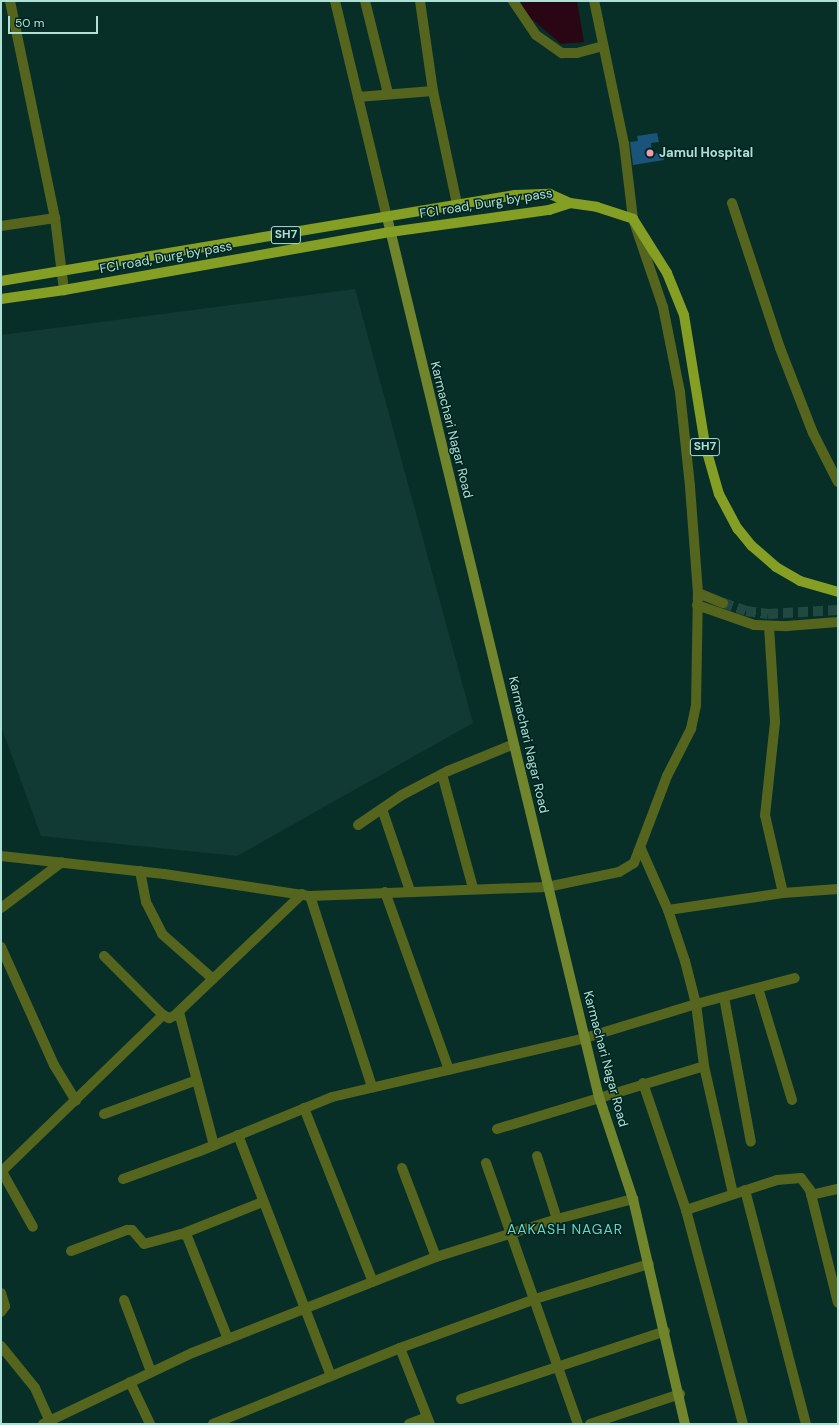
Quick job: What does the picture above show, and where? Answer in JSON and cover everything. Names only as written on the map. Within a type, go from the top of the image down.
[{"type":"main road","name":"FCI road, Durg by pass","points":[[1,281],[515,195],[550,194],[570,203]]},
{"type":"main road","name":"SH7","points":[[570,203],[597,207],[632,219],[649,248],[667,273],[684,315],[705,445],[719,494],[738,529],[752,546],[776,567],[800,581],[838,592]]},
{"type":"main road","name":"FCI road, Durg by pass","points":[[1,299],[64,290],[390,232],[549,210],[570,203]]},
{"type":"street","points":[[10,1],[55,218],[64,290]]},
{"type":"street","points":[[335,1],[387,217]]},
{"type":"street","points":[[365,1],[388,94]]},
{"type":"street","points":[[420,1],[433,91],[457,204]]},
{"type":"street","points":[[513,1],[536,35],[562,53],[577,53],[603,46]]},
{"type":"street","points":[[1,856],[140,871],[306,895],[410,890],[547,887],[620,872],[634,863],[641,850],[667,776],[691,729],[696,705],[698,593],[690,486],[680,392],[663,307],[632,219],[624,144],[594,1]]},
{"type":"street","points":[[358,97],[433,91]]},
{"type":"street","points":[[732,203],[780,348],[813,433],[838,482]]},
{"type":"street","name":"Karmachari Nagar Road","points":[[387,217],[599,1098],[634,1199],[680,1394],[685,1424]]},
{"type":"street","points":[[1,226],[55,218]]},
{"type":"street","points":[[698,593],[723,603]]},
{"type":"street","points":[[697,605],[737,621],[769,626],[838,622]]},
{"type":"street","points":[[769,626],[775,722],[765,815],[783,893]]},
{"type":"street","points":[[358,825],[382,808],[442,774],[514,744]]},
{"type":"street","points":[[442,774],[473,888]]},
{"type":"street","points":[[382,808],[410,890]]},
{"type":"street","points":[[641,850],[668,910],[696,1004],[704,1066],[733,1194]]},
{"type":"street","points":[[1,908],[62,862]]},
{"type":"street","points":[[140,871],[146,902],[162,934],[213,978]]},
{"type":"street","points":[[668,910],[783,893],[838,889]]},
{"type":"street","points":[[385,892],[449,1070]]},
{"type":"street","points":[[104,956],[163,1015],[169,1018],[179,1012],[213,978],[306,895]]},
{"type":"street","points":[[306,895],[372,1087]]},
{"type":"street","points":[[1,947],[54,1064],[76,1101]]},
{"type":"street","points":[[123,1179],[214,1145],[304,1108],[372,1087],[585,1038],[696,1004],[795,978]]},
{"type":"street","points":[[758,988],[792,1100]]},
{"type":"street","points":[[724,997],[751,1142]]},
{"type":"street","points":[[179,1012],[214,1145]]},
{"type":"street","points":[[33,1227],[1,1171],[76,1101],[163,1015]]},
{"type":"street","points":[[496,1129],[643,1083],[704,1066]]},
{"type":"street","points":[[104,1114],[197,1080]]},
{"type":"street","points":[[643,1083],[686,1210],[743,1424]]},
{"type":"street","points":[[304,1108],[373,1282]]},
{"type":"street","points":[[238,1135],[331,1376]]},
{"type":"street","points":[[537,1156],[557,1219]]},
{"type":"street","points":[[486,1163],[512,1233],[578,1424]]},
{"type":"street","points":[[402,1168],[436,1257]]},
{"type":"street","points":[[686,1210],[744,1190],[794,1176],[806,1182],[811,1195],[838,1303]]},
{"type":"street","points":[[811,1195],[838,1189]]},
{"type":"street","points":[[744,1190],[806,1424]]},
{"type":"street","points":[[1,1346],[35,1388],[47,1422],[151,1372],[228,1339],[436,1257],[557,1219],[634,1199]]},
{"type":"street","points":[[71,1251],[127,1230],[132,1230],[144,1244],[182,1234],[263,1202]]},
{"type":"street","points":[[182,1234],[190,1241],[228,1339]]},
{"type":"street","points":[[212,1424],[400,1348],[535,1299],[649,1264]]},
{"type":"street","points":[[1,1293],[5,1306],[1,1312]]},
{"type":"street","points":[[124,1300],[151,1372]]},
{"type":"street","points":[[461,1399],[558,1365],[665,1331]]},
{"type":"street","points":[[400,1348],[428,1420],[409,1424]]},
{"type":"street","points":[[130,1382],[150,1424]]},
{"type":"street","points":[[590,1424],[680,1394]]},
{"type":"shaded area","points":[[520,1],[577,1],[584,42],[561,44],[527,15]]},
{"type":"shaded area","points":[[355,289],[473,723],[237,856],[41,836],[1,726],[1,335]]},
{"type":"building","points":[[657,133],[659,142],[651,143],[652,154],[663,152],[664,160],[633,165],[630,142],[638,141],[637,136]]},
{"type":"tunnel","points":[[723,603],[746,611],[768,614],[838,610]]},
{"type":"place","name":"Jamul Hospital","points":[[650,153]]},
{"type":"district","name":"AAKASH NAGAR","points":[[565,1229]]}]
